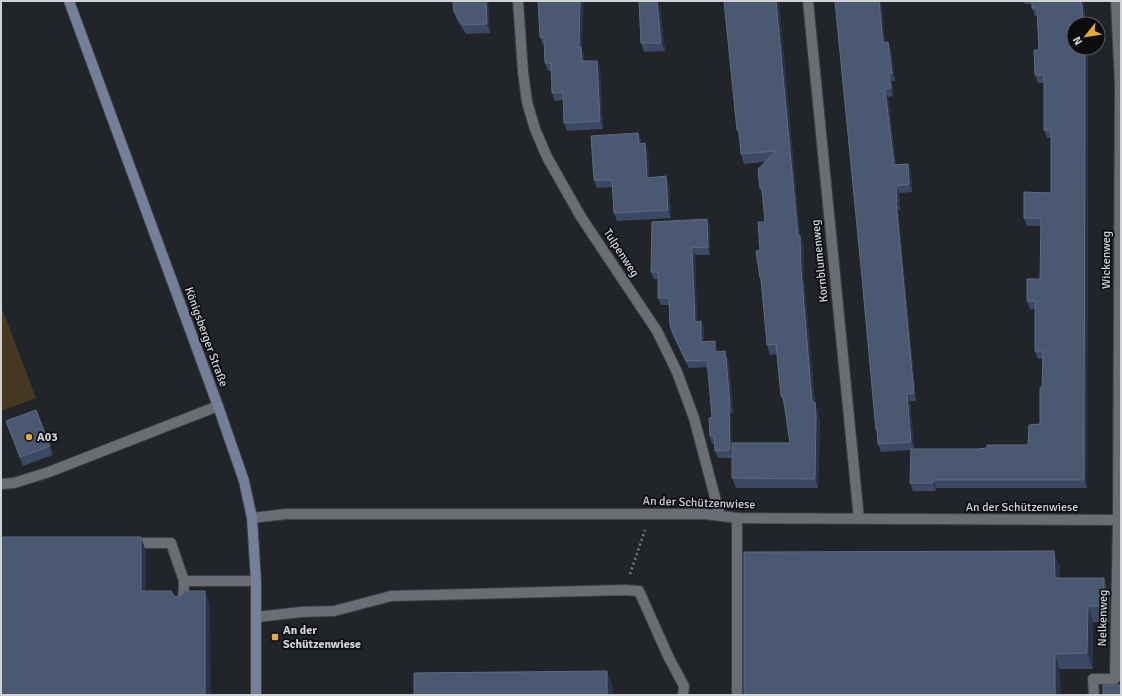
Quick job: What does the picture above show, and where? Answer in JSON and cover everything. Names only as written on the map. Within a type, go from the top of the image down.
[{"type":"main road","name":"Königsberger Straße","points":[[68,1],[218,406],[242,475],[252,518],[257,617],[256,695]]},
{"type":"street","name":"Tulpenweg","points":[[518,1],[524,80],[527,102],[535,129],[547,157],[581,216],[657,332],[677,372],[694,418],[720,516]]},
{"type":"street","name":"Kornblumenweg","points":[[808,1],[859,519]]},
{"type":"street","name":"Wickenweg","points":[[1116,1],[1120,85],[1119,520]]},
{"type":"street","points":[[1,484],[14,483],[49,472],[218,406]]},
{"type":"street","name":"An der Schützenwiese","points":[[252,518],[286,514],[705,514],[737,518],[1119,520]]},
{"type":"street","points":[[737,518],[737,695]]},
{"type":"street","name":"Nelkenweg","points":[[1094,695],[1094,679],[1118,679],[1119,520]]},
{"type":"street","points":[[125,543],[171,543],[184,581],[184,605]]},
{"type":"street","points":[[184,581],[256,581]]},
{"type":"street","points":[[257,617],[301,612],[334,611],[391,596],[624,590],[639,591],[669,658],[684,686],[684,695]]},
{"type":"path","points":[[624,590],[650,514]]},
{"type":"shaded area","points":[[1,306],[36,398],[1,411]]},
{"type":"building","points":[[453,1],[486,1],[487,24],[463,25],[454,12]]},
{"type":"building","points":[[538,1],[580,1],[579,47],[581,47],[582,61],[597,61],[600,121],[564,123],[563,92],[552,93],[551,63],[545,63],[544,37],[540,37]]},
{"type":"building","points":[[639,1],[657,1],[661,43],[641,43]]},
{"type":"building","points":[[724,1],[776,1],[798,236],[800,236],[801,269],[812,402],[815,402],[815,479],[732,478],[732,443],[790,443],[783,396],[781,396],[776,344],[767,345],[761,278],[756,251],[760,250],[758,222],[765,222],[762,188],[760,188],[758,169],[776,151],[741,154],[739,130],[737,130]]},
{"type":"building","points":[[835,1],[879,1],[883,43],[888,42],[892,73],[889,73],[891,88],[885,89],[894,165],[908,164],[909,184],[896,186],[896,202],[914,393],[907,394],[911,442],[878,444]]},
{"type":"building","points":[[1032,1],[1081,1],[1082,5],[1083,16],[1066,16],[1066,56],[1085,56],[1084,480],[933,480],[933,483],[910,483],[911,449],[977,449],[987,448],[987,445],[1028,445],[1029,425],[1040,424],[1040,388],[1042,388],[1043,351],[1035,351],[1035,301],[1027,301],[1027,279],[1040,279],[1041,218],[1024,218],[1024,192],[1051,193],[1051,130],[1044,130],[1044,75],[1035,75],[1034,50],[1039,50],[1037,8],[1032,8]]},
{"type":"building","points":[[638,133],[639,144],[645,143],[647,178],[666,176],[668,210],[614,213],[612,180],[594,180],[591,136]]},
{"type":"building","points":[[707,219],[708,248],[692,247],[695,322],[701,321],[701,342],[715,341],[715,352],[725,351],[730,405],[730,450],[715,451],[714,436],[710,436],[709,418],[712,417],[707,360],[686,361],[670,326],[669,298],[658,298],[658,272],[651,272],[652,222]]},
{"type":"building","name":"A03","points":[[36,410],[50,446],[20,457],[6,421]]},
{"type":"building","points":[[1,537],[141,537],[141,591],[171,591],[174,596],[178,597],[183,594],[184,591],[205,591],[205,695],[1,695]]},
{"type":"building","points":[[1054,551],[1055,578],[1104,578],[1104,606],[1088,606],[1087,653],[1055,654],[1055,695],[744,695],[744,552]]},
{"type":"building","points":[[1121,553],[1121,614],[1120,614]]},
{"type":"building","points":[[607,671],[607,695],[414,695],[414,673]]},
{"type":"building","points":[[1103,685],[1121,685],[1121,695],[1103,695]]},
{"type":"place","name":"A03","points":[[29,437]]},
{"type":"place","name":"An der Schützenwiese","points":[[275,637]]}]
